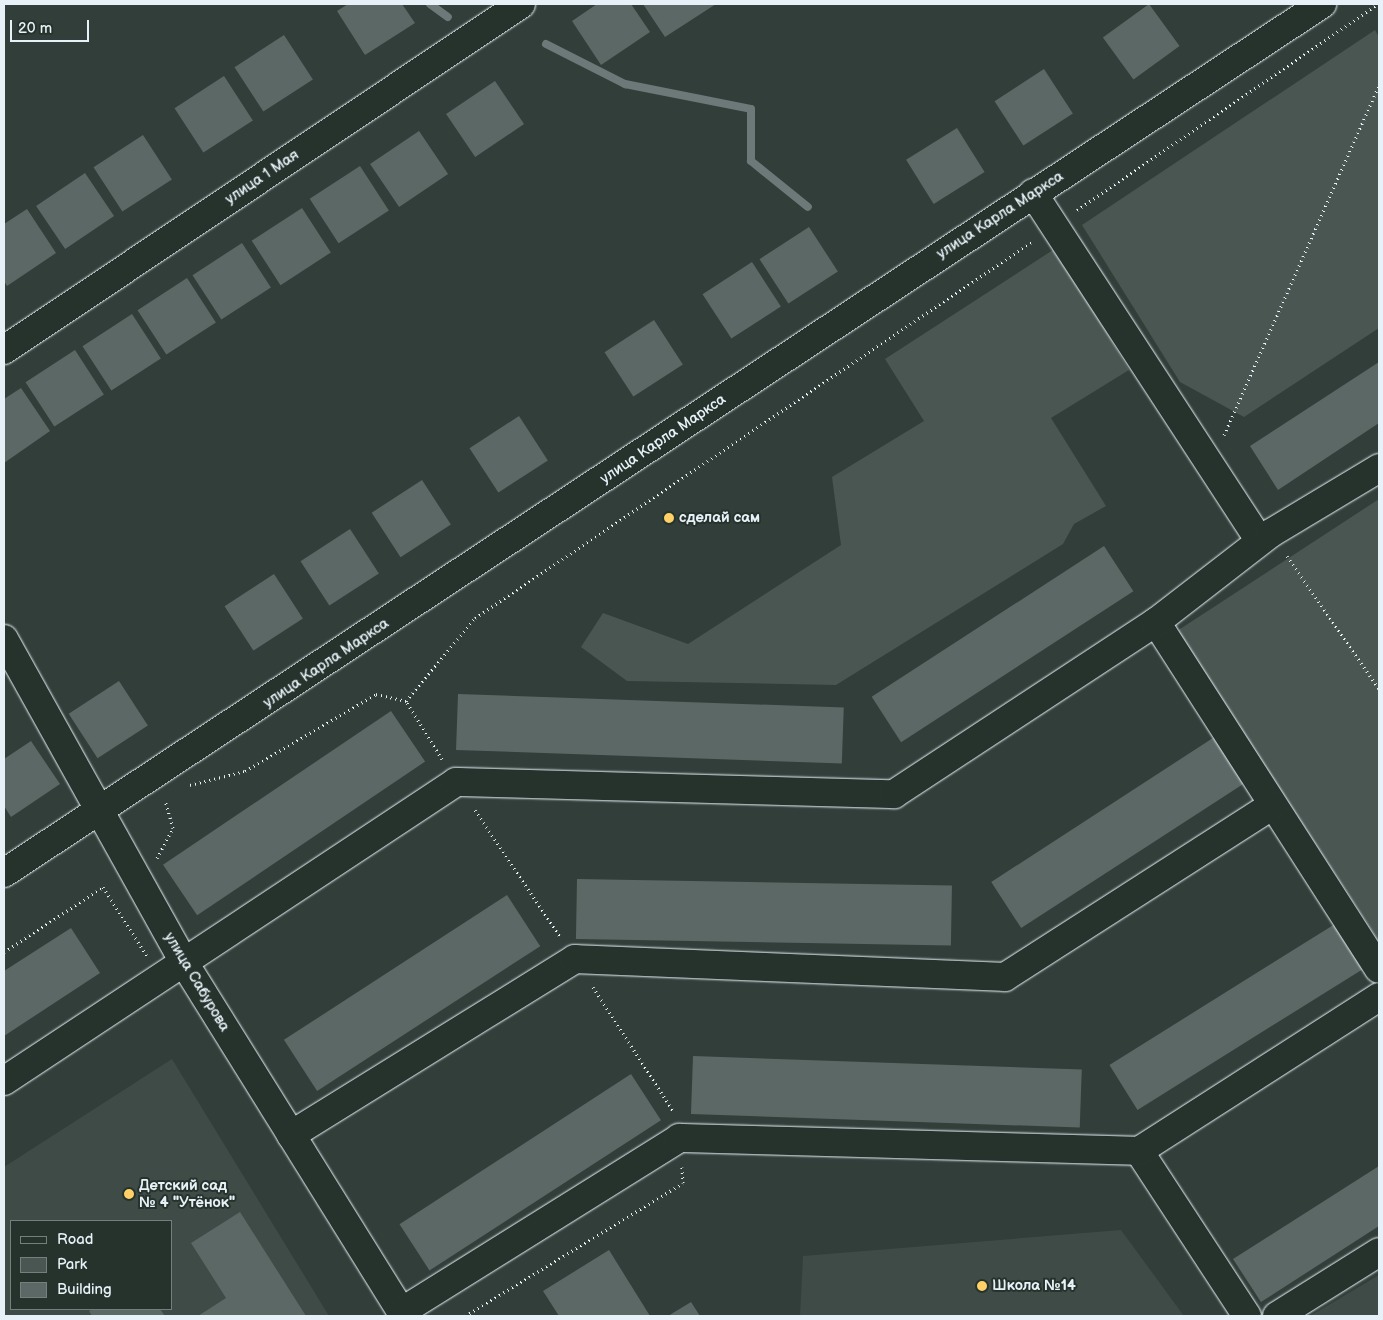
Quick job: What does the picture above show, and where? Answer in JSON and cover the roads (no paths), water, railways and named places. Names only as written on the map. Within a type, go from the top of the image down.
[{"type":"street","name":"улица Карла Маркса","points":[[4,873],[153,778],[1033,193],[1322,4]]},
{"type":"street","name":"улица 1 Мая","points":[[4,350],[510,7]]},
{"type":"street","points":[[1033,193],[1265,537]]},
{"type":"street","points":[[4,1081],[456,782],[894,794],[1156,622],[1265,537],[1379,468]]},
{"type":"street","points":[[1156,622],[1379,969]]},
{"type":"street","name":"улица Сабурова","points":[[4,639],[99,813],[183,961],[403,1314]]},
{"type":"street","points":[[291,1134],[575,959],[1005,977],[1273,805]]},
{"type":"street","points":[[403,1314],[679,1138],[1139,1151],[1379,997]]},
{"type":"street","points":[[1139,1151],[1247,1316]]},
{"type":"street","points":[[1277,1316],[1379,1252]]},
{"type":"waterway","points":[[430,4],[448,17]]},
{"type":"waterway","points":[[546,44],[625,84],[751,109],[751,161],[808,207]]},
{"type":"place","name":"сделай сам","points":[[669,518]]},
{"type":"place","name":"Детский сад № 4 \"Утёнок\"","points":[[129,1194]]},
{"type":"place","name":"Школа №14","points":[[982,1286]]}]
